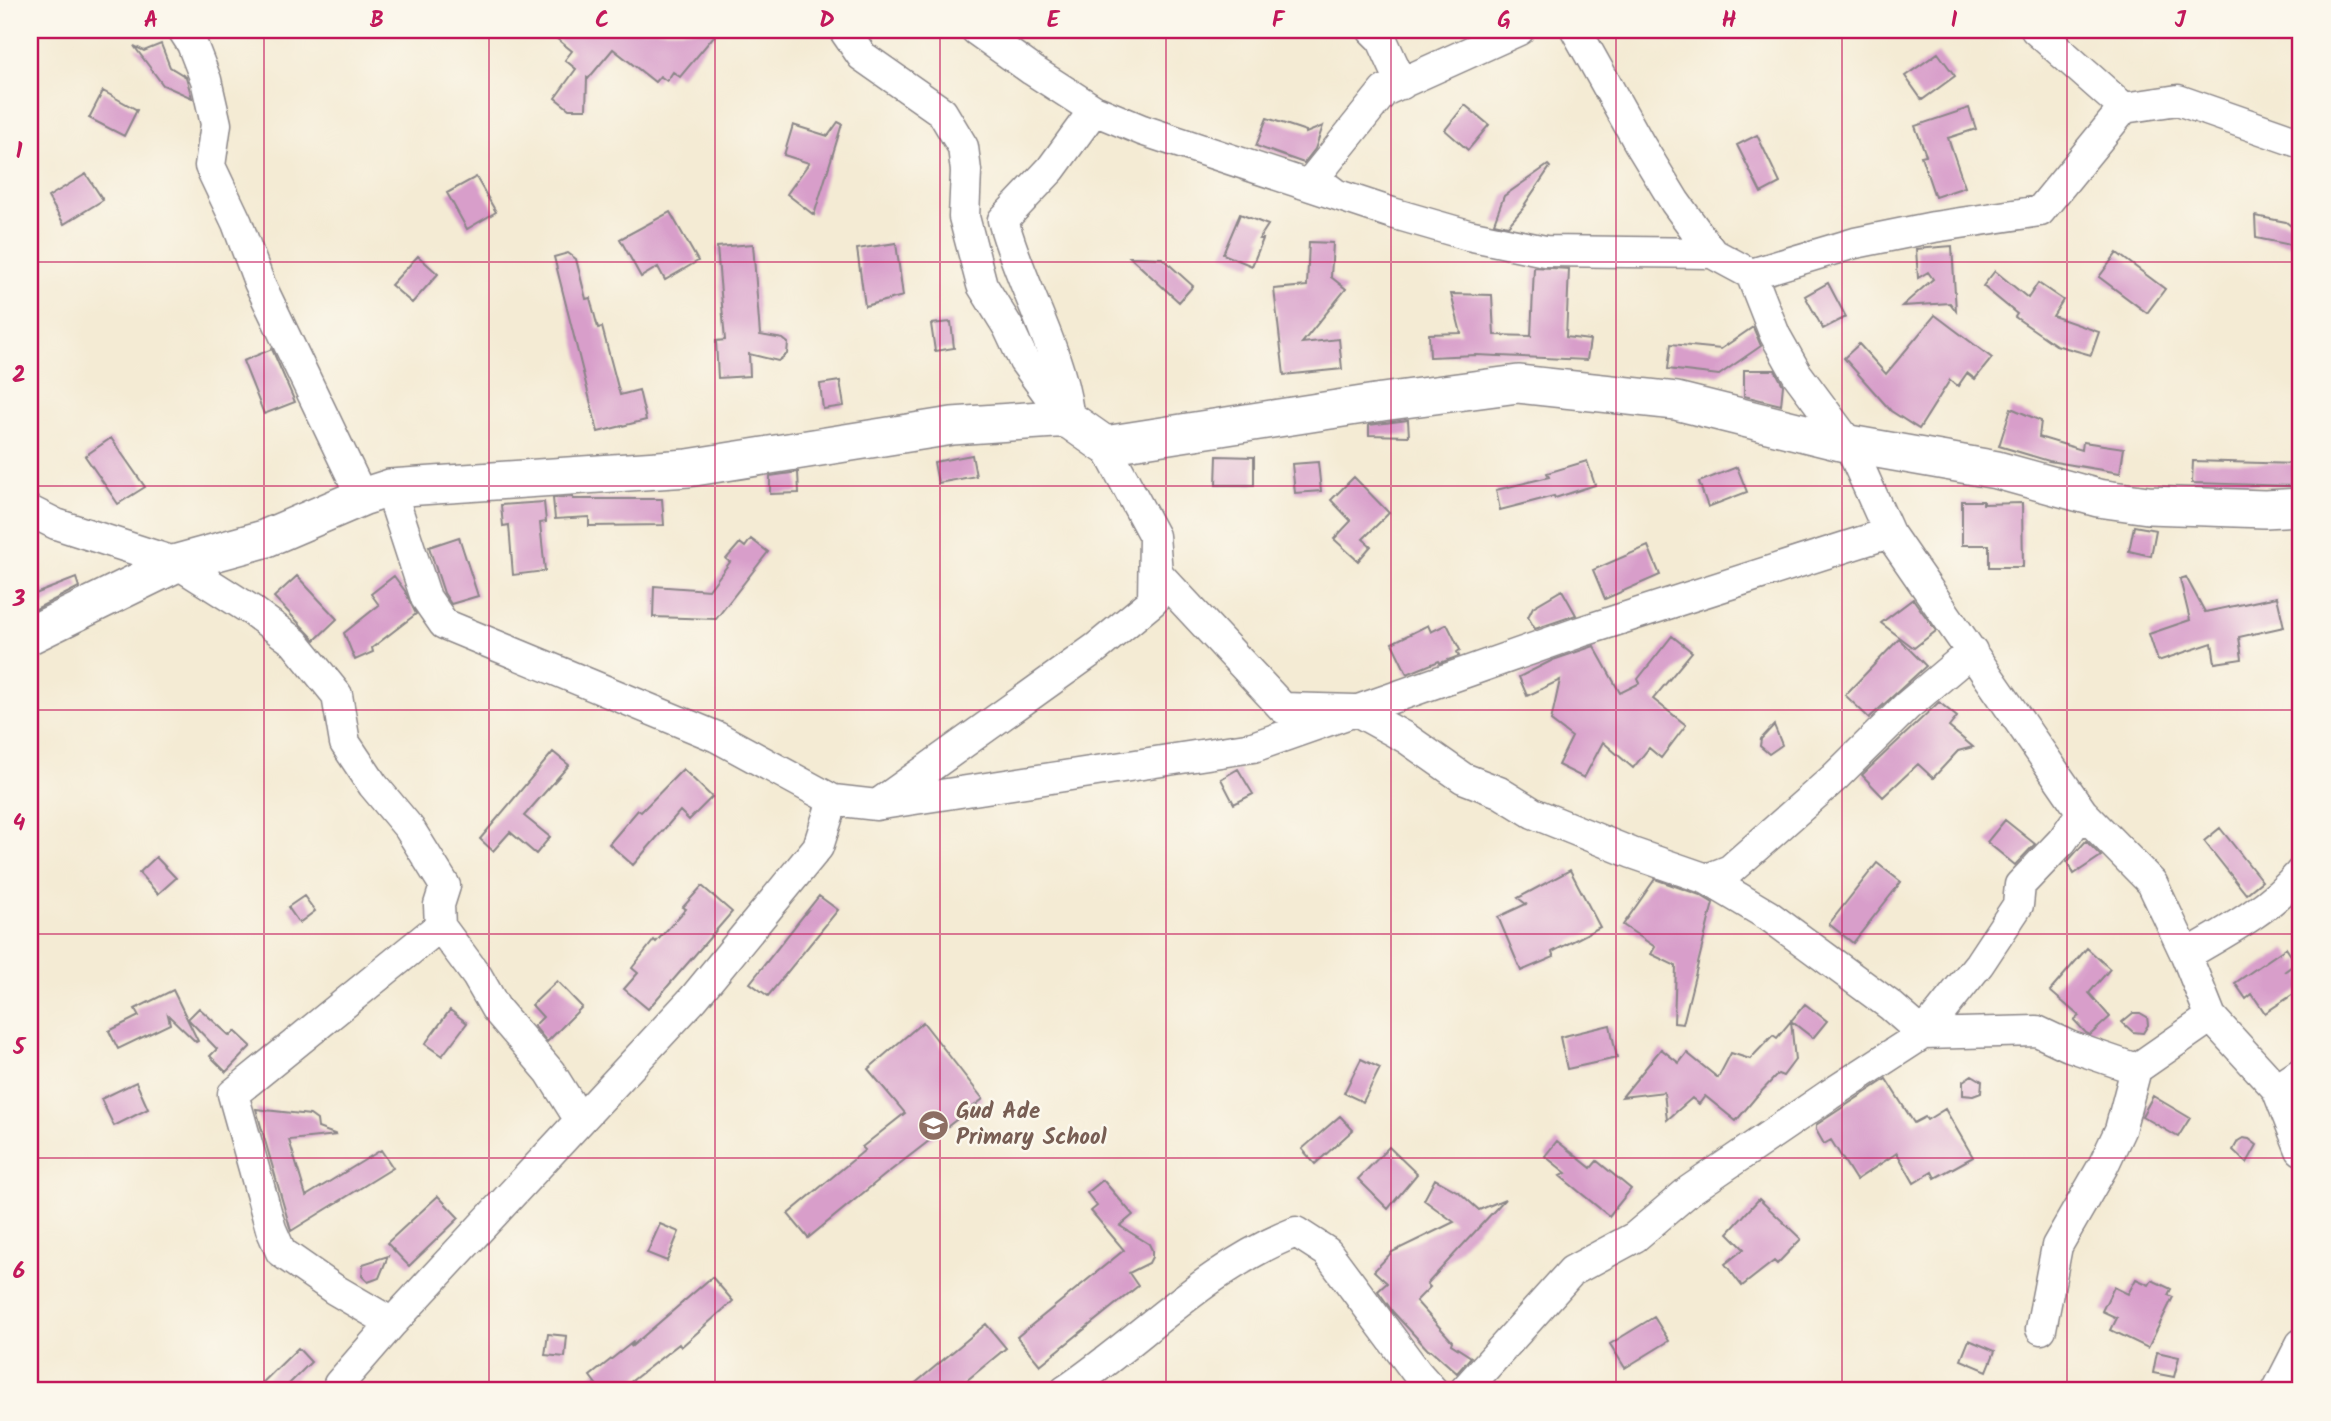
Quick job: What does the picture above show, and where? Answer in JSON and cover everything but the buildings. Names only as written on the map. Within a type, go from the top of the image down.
[{"type":"street","points":[[183,30],[192,44],[206,80],[216,124],[211,166],[237,223],[259,282],[376,493],[426,598],[444,624],[717,737],[833,800],[877,805],[1253,747],[1580,632],[1889,533]]},
{"type":"street","points":[[844,30],[862,55],[942,112],[963,147],[966,171],[964,217],[982,285],[1008,327],[1024,361],[1051,398],[1062,419],[1105,445],[1154,536],[1157,573],[1283,708],[1355,710],[1406,738],[1463,779],[1499,792],[1533,813],[1632,853],[1707,879],[1769,916],[1891,1006],[1923,1034],[2037,1031],[2068,1046],[2136,1069]]},
{"type":"street","points":[[976,30],[1094,110],[1142,130],[1468,235],[1545,251],[1712,253]]},
{"type":"street","points":[[1372,30],[1381,40],[1402,84]]},
{"type":"street","points":[[1333,192],[1314,178],[1384,91],[1519,30]]},
{"type":"street","points":[[1576,30],[1675,202],[1712,253],[1751,274],[1775,335],[1797,374],[1849,444],[1889,533],[2082,812],[2152,883],[2186,955],[2211,1017],[2277,1089],[2301,1150]]},
{"type":"street","points":[[2036,30],[2124,108]]},
{"type":"street","points":[[1751,274],[1855,243],[1934,227],[2039,211],[2124,108],[2178,100],[2301,143]]},
{"type":"street","points":[[1062,419],[1064,384],[1012,255],[1003,220],[1051,169],[1094,110]]},
{"type":"street","points":[[1105,445],[1518,384],[1676,401],[1849,444],[1997,470],[2098,498],[2123,502],[2252,508],[2301,507]]},
{"type":"street","points":[[30,635],[177,563],[264,539],[376,493],[688,468],[952,426],[1062,419]]},
{"type":"street","points":[[30,511],[69,528],[177,563],[251,610],[294,642],[337,695],[345,743],[373,785],[409,828],[445,886],[439,905],[440,926],[477,976],[496,1009],[550,1072],[580,1120]]},
{"type":"street","points":[[877,805],[1096,648],[1153,601],[1154,536]]},
{"type":"street","points":[[1707,879],[1730,870],[1834,778],[1907,706],[1972,651]]},
{"type":"street","points":[[341,1391],[339,1384],[392,1322],[694,998],[818,847],[833,800]]},
{"type":"street","points":[[1464,1391],[1572,1271],[1635,1237],[1690,1190],[1923,1034],[1979,964],[2018,905],[2020,886],[2062,841],[2082,812]]},
{"type":"street","points":[[2186,955],[2238,925],[2291,885],[2301,872]]},
{"type":"street","points":[[392,1322],[334,1289],[282,1252],[271,1229],[233,1094],[440,926]]},
{"type":"street","points":[[2041,1329],[2057,1246],[2120,1130],[2136,1069],[2211,1017]]},
{"type":"street","points":[[2277,1089],[2301,1073]]},
{"type":"street","points":[[1065,1391],[1210,1278],[1264,1245],[1296,1232],[1327,1252],[1433,1391]]},
{"type":"street","points":[[2277,1391],[2301,1344]]},
{"type":"place","name":"Gud Ade Primary School","points":[[933,1125]]}]
